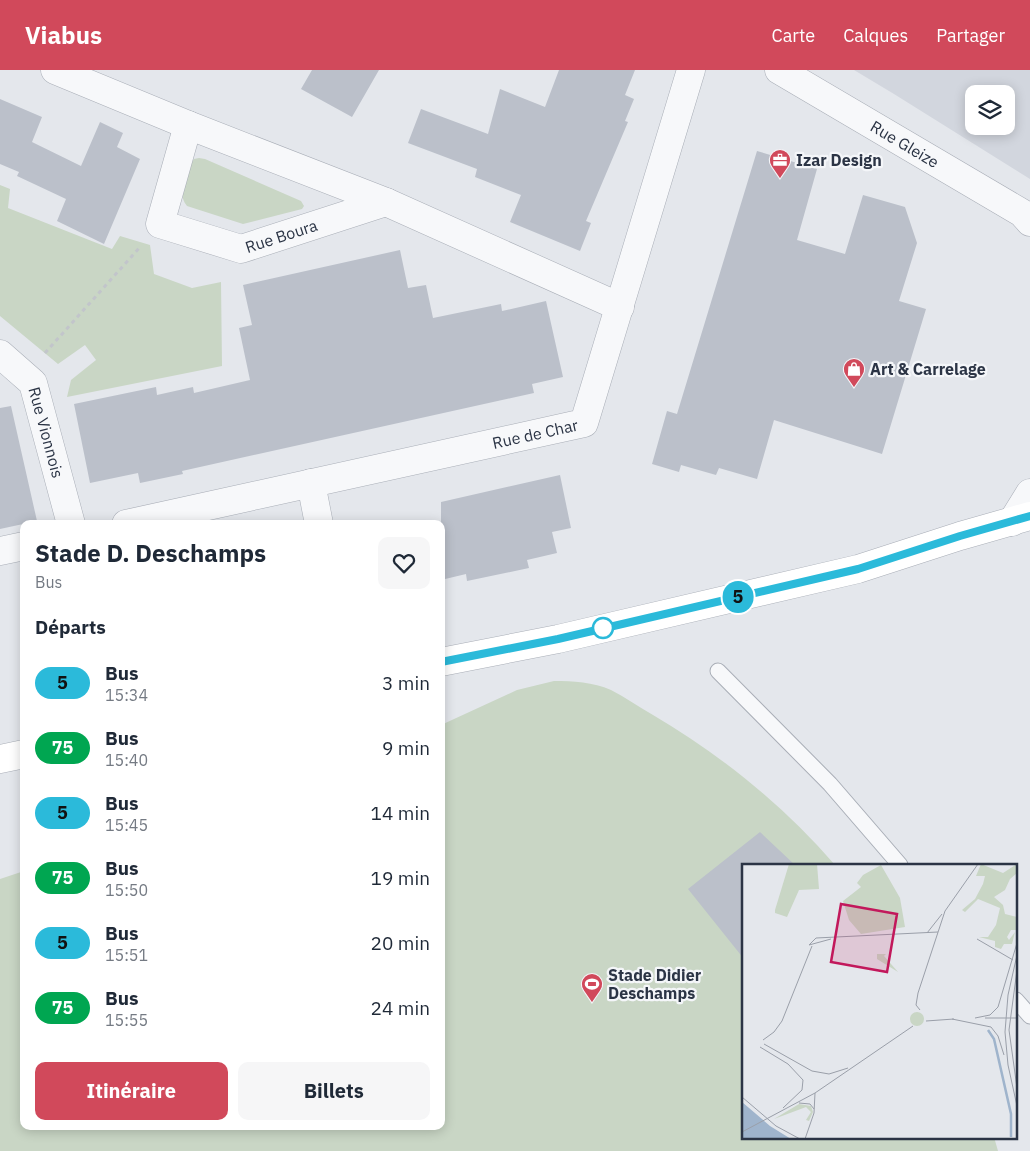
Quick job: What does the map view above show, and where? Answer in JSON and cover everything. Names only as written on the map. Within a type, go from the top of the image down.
[{"type":"main road","points":[[445,661],[558,639],[858,569],[960,536],[1021,519]]},
{"type":"main road","points":[[0,759],[20,755]]},
{"type":"street","points":[[55,70],[188,125],[386,202],[620,306]]},
{"type":"street","name":"Rue de Char","points":[[144,520],[584,422],[691,70]]},
{"type":"street","name":"Rue Gleize","points":[[779,70],[1022,213],[1030,222]]},
{"type":"street","points":[[160,224],[188,125]]},
{"type":"street","name":"Rue Boura","points":[[160,224],[241,250],[386,202]]},
{"type":"street","name":"Rue Vionnois","points":[[0,354],[33,384],[70,520]]},
{"type":"street","points":[[311,483],[318,520]]},
{"type":"street","points":[[1021,519],[1030,494]]},
{"type":"street","points":[[0,551],[20,547]]},
{"type":"lane","points":[[718,672],[830,784],[899,864]]},
{"type":"lane","points":[[1018,1002],[1030,1016]]},
{"type":"path","points":[[24,376],[160,224]]},
{"type":"shaded area","points":[[854,70],[1030,70],[1030,179],[894,94]]},
{"type":"green space","points":[[199,158],[301,201],[304,206],[302,209],[243,224],[187,206],[182,196],[183,185],[191,163],[194,159]]},
{"type":"green space","points":[[0,185],[10,189],[8,208],[112,249],[120,236],[150,245],[154,274],[192,288],[221,282],[222,366],[67,397],[71,380],[96,360],[85,345],[58,364],[0,316]]},
{"type":"green space","name":"Stade Didier Deschamps","points":[[554,681],[568,681],[583,682],[611,690],[678,730],[727,764],[794,822],[834,864],[742,864],[742,1138],[994,1138],[998,1151],[0,1151],[0,879],[20,872],[20,1130],[445,1130],[445,723],[517,690]]},
{"type":"building","points":[[312,70],[379,70],[352,117],[301,89]]},
{"type":"building","points":[[559,70],[635,70],[625,95],[634,99],[625,121],[628,122],[586,221],[591,223],[580,251],[510,222],[521,195],[475,177],[477,169],[408,143],[421,109],[488,134],[500,89],[545,107]]},
{"type":"building","points":[[0,99],[42,117],[32,142],[81,166],[100,122],[123,133],[117,147],[140,159],[104,244],[57,221],[66,199],[17,176],[19,172],[0,164]]},
{"type":"building","points":[[757,151],[817,169],[797,240],[845,254],[863,195],[905,207],[917,243],[899,301],[926,309],[882,454],[774,420],[757,479],[719,468],[716,475],[681,465],[679,472],[652,464],[667,411],[677,414]]},
{"type":"building","points":[[400,250],[408,288],[426,285],[433,318],[501,304],[502,311],[546,301],[563,377],[532,384],[534,393],[182,471],[183,474],[140,483],[138,473],[90,483],[74,404],[156,387],[157,395],[193,387],[194,393],[250,380],[239,328],[252,325],[243,285]]},
{"type":"building","points":[[11,406],[37,520],[20,520],[20,525],[0,529],[0,408]]},
{"type":"building","points":[[560,475],[571,528],[552,532],[557,553],[527,560],[529,568],[467,581],[466,574],[445,579],[445,520],[441,520],[441,502]]},
{"type":"building","points":[[760,832],[794,864],[742,864],[742,956],[688,889]]},
{"type":"bus line","name":"5","points":[[445,661],[558,639],[858,569],[960,536],[1030,516]]},
{"type":"place","name":"Izar Design","points":[[780,179]]},
{"type":"place","name":"Art & Carrelage","points":[[854,388]]},
{"type":"place","name":"Stade Didier Deschamps","points":[[592,1003]]}]
